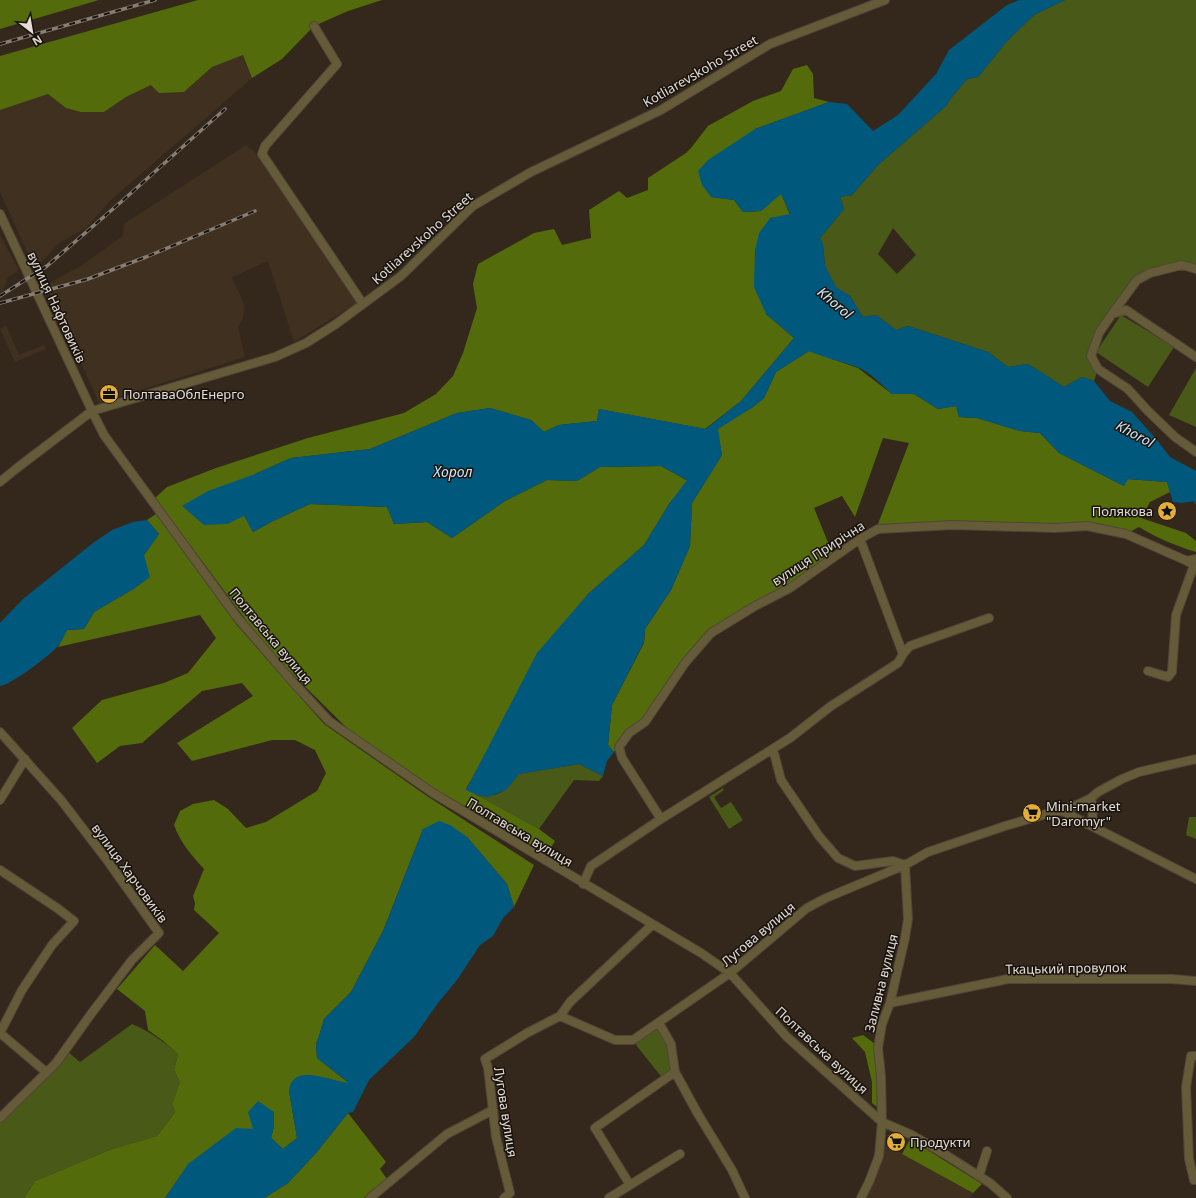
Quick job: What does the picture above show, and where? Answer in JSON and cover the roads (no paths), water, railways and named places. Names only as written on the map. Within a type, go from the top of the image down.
[{"type":"street","name":"Kotliarevskoho Street","points":[[0,482],[16,468],[92,412],[275,357],[310,340],[336,324],[401,276],[473,206],[531,172],[660,110],[770,44],[885,0]]},
{"type":"street","points":[[314,26],[337,64],[265,146],[262,154],[363,304]]},
{"type":"street","name":"вулиця Нафтовиків","points":[[0,214],[92,412]]},
{"type":"street","points":[[1196,269],[1182,265],[1150,273],[1137,280],[1099,333],[1091,356],[1098,369],[1128,389],[1176,437],[1196,452]]},
{"type":"street","points":[[1112,314],[1126,310],[1196,358]]},
{"type":"street","name":"Полтавська вулиця","points":[[92,412],[104,435],[236,616],[290,680],[329,721],[433,793],[701,953],[730,974],[787,1037],[882,1122],[912,1135],[946,1155],[990,1183],[1007,1198]]},
{"type":"street","name":"вулиця Прирічна","points":[[660,819],[622,758],[619,747],[629,733],[645,722],[685,663],[711,633],[755,606],[790,588],[860,538],[878,529],[953,525],[1055,528],[1087,526],[1126,534],[1193,563]]},
{"type":"street","points":[[860,538],[903,654]]},
{"type":"street","points":[[1148,671],[1168,677],[1172,672],[1176,615],[1193,563]]},
{"type":"street","points":[[584,884],[591,866],[660,819],[790,738],[831,706],[898,663],[910,646],[989,618]]},
{"type":"street","name":"вулиця Харчовиків","points":[[0,732],[61,800],[159,933],[132,960],[56,1063],[0,1118]]},
{"type":"street","points":[[773,749],[782,780],[819,836],[838,858],[855,866],[893,861],[905,865]]},
{"type":"street","points":[[0,800],[25,759]]},
{"type":"street","name":"Лугова вулиця","points":[[504,1198],[510,1193],[496,1137],[488,1068],[485,1059],[527,1033],[560,1016],[615,1040],[633,1040],[730,974],[807,908],[826,898],[905,865],[928,852],[1005,826],[1077,805],[1116,782],[1139,772],[1196,759]]},
{"type":"street","points":[[1091,798],[1093,808],[1091,826]]},
{"type":"street","points":[[1060,810],[1196,879]]},
{"type":"street","name":"Заливна вулиця","points":[[861,1198],[879,1156],[882,1122],[881,1076],[878,1048],[882,1024],[890,1003],[906,938],[908,919],[905,865]]},
{"type":"street","points":[[0,870],[74,921],[52,945],[22,990],[0,1033],[46,1072]]},
{"type":"street","points":[[560,1016],[570,1002],[652,925]]},
{"type":"street","name":"Ткацький провулок","points":[[890,1003],[1008,979],[1172,979],[1196,981]]},
{"type":"street","points":[[659,1023],[671,1044],[675,1072],[698,1114],[732,1170],[745,1198]]},
{"type":"street","points":[[1196,1056],[1191,1056],[1186,1087],[1189,1160],[1194,1180],[1196,1180]]},
{"type":"street","points":[[630,1185],[595,1128],[675,1072]]},
{"type":"street","points":[[370,1198],[447,1134],[493,1110]]},
{"type":"street","points":[[979,1176],[987,1151]]},
{"type":"street","points":[[609,1198],[680,1154]]},
{"type":"water","name":"Хорол","points":[[1019,0],[1065,0],[1034,15],[1007,41],[978,77],[967,79],[946,106],[878,165],[852,195],[840,197],[844,209],[820,238],[823,245],[825,266],[836,287],[850,296],[863,317],[876,315],[896,330],[908,326],[988,352],[1008,367],[1028,364],[1064,387],[1082,377],[1094,381],[1110,401],[1132,412],[1170,457],[1196,471],[1196,505],[1194,501],[1182,503],[1173,502],[1167,482],[1128,479],[1124,486],[1059,453],[1040,433],[1020,431],[977,418],[959,417],[956,406],[938,409],[914,394],[892,394],[876,379],[862,369],[809,351],[776,372],[764,398],[753,407],[718,429],[722,455],[692,503],[690,546],[671,590],[645,629],[644,642],[612,705],[608,745],[614,752],[607,761],[603,776],[579,764],[519,774],[506,790],[488,797],[477,795],[466,790],[537,653],[588,594],[644,545],[669,504],[687,480],[661,466],[600,467],[577,481],[547,480],[505,501],[452,538],[427,522],[394,524],[387,507],[310,504],[253,532],[244,516],[227,524],[204,525],[182,506],[208,491],[255,474],[291,458],[370,449],[457,413],[490,408],[531,420],[544,432],[559,425],[597,421],[599,409],[706,429],[741,401],[794,338],[766,314],[754,287],[755,250],[759,233],[770,218],[790,214],[781,194],[761,211],[743,212],[734,200],[711,197],[702,185],[698,171],[708,160],[755,129],[829,102],[847,104],[873,131],[898,115],[936,74],[949,50],[1007,5]]},
{"type":"water","points":[[147,520],[159,534],[144,555],[150,577],[135,588],[94,612],[84,629],[67,630],[58,645],[46,657],[21,676],[0,686],[0,623],[23,599],[93,543],[112,530],[133,522]]},
{"type":"water","points":[[439,821],[450,825],[467,837],[507,884],[514,907],[503,918],[493,936],[480,945],[457,980],[438,1003],[414,1037],[369,1080],[353,1112],[348,1113],[316,1153],[288,1183],[266,1198],[165,1198],[188,1164],[236,1128],[253,1129],[248,1112],[258,1101],[274,1112],[274,1126],[271,1138],[283,1149],[297,1138],[289,1091],[292,1082],[297,1077],[313,1075],[349,1083],[317,1058],[316,1044],[324,1019],[351,992],[383,931],[423,829]]},
{"type":"railway","points":[[0,44],[155,0]]},
{"type":"railway","points":[[0,296],[47,266],[225,109]]},
{"type":"railway","points":[[0,303],[88,279],[146,257],[255,211]]},
{"type":"place","name":"ПолтаваОблЕнерго","points":[[109,394]]},
{"type":"place","name":"Полякова","points":[[1167,511]]},
{"type":"place","name":"Mini-market \"Daromyr\"","points":[[1032,813]]},
{"type":"place","name":"Продукти","points":[[896,1142]]},
{"type":"water label","name":"Khorol","points":[[835,303]]},
{"type":"water label","name":"Khorol","points":[[1135,434]]}]
